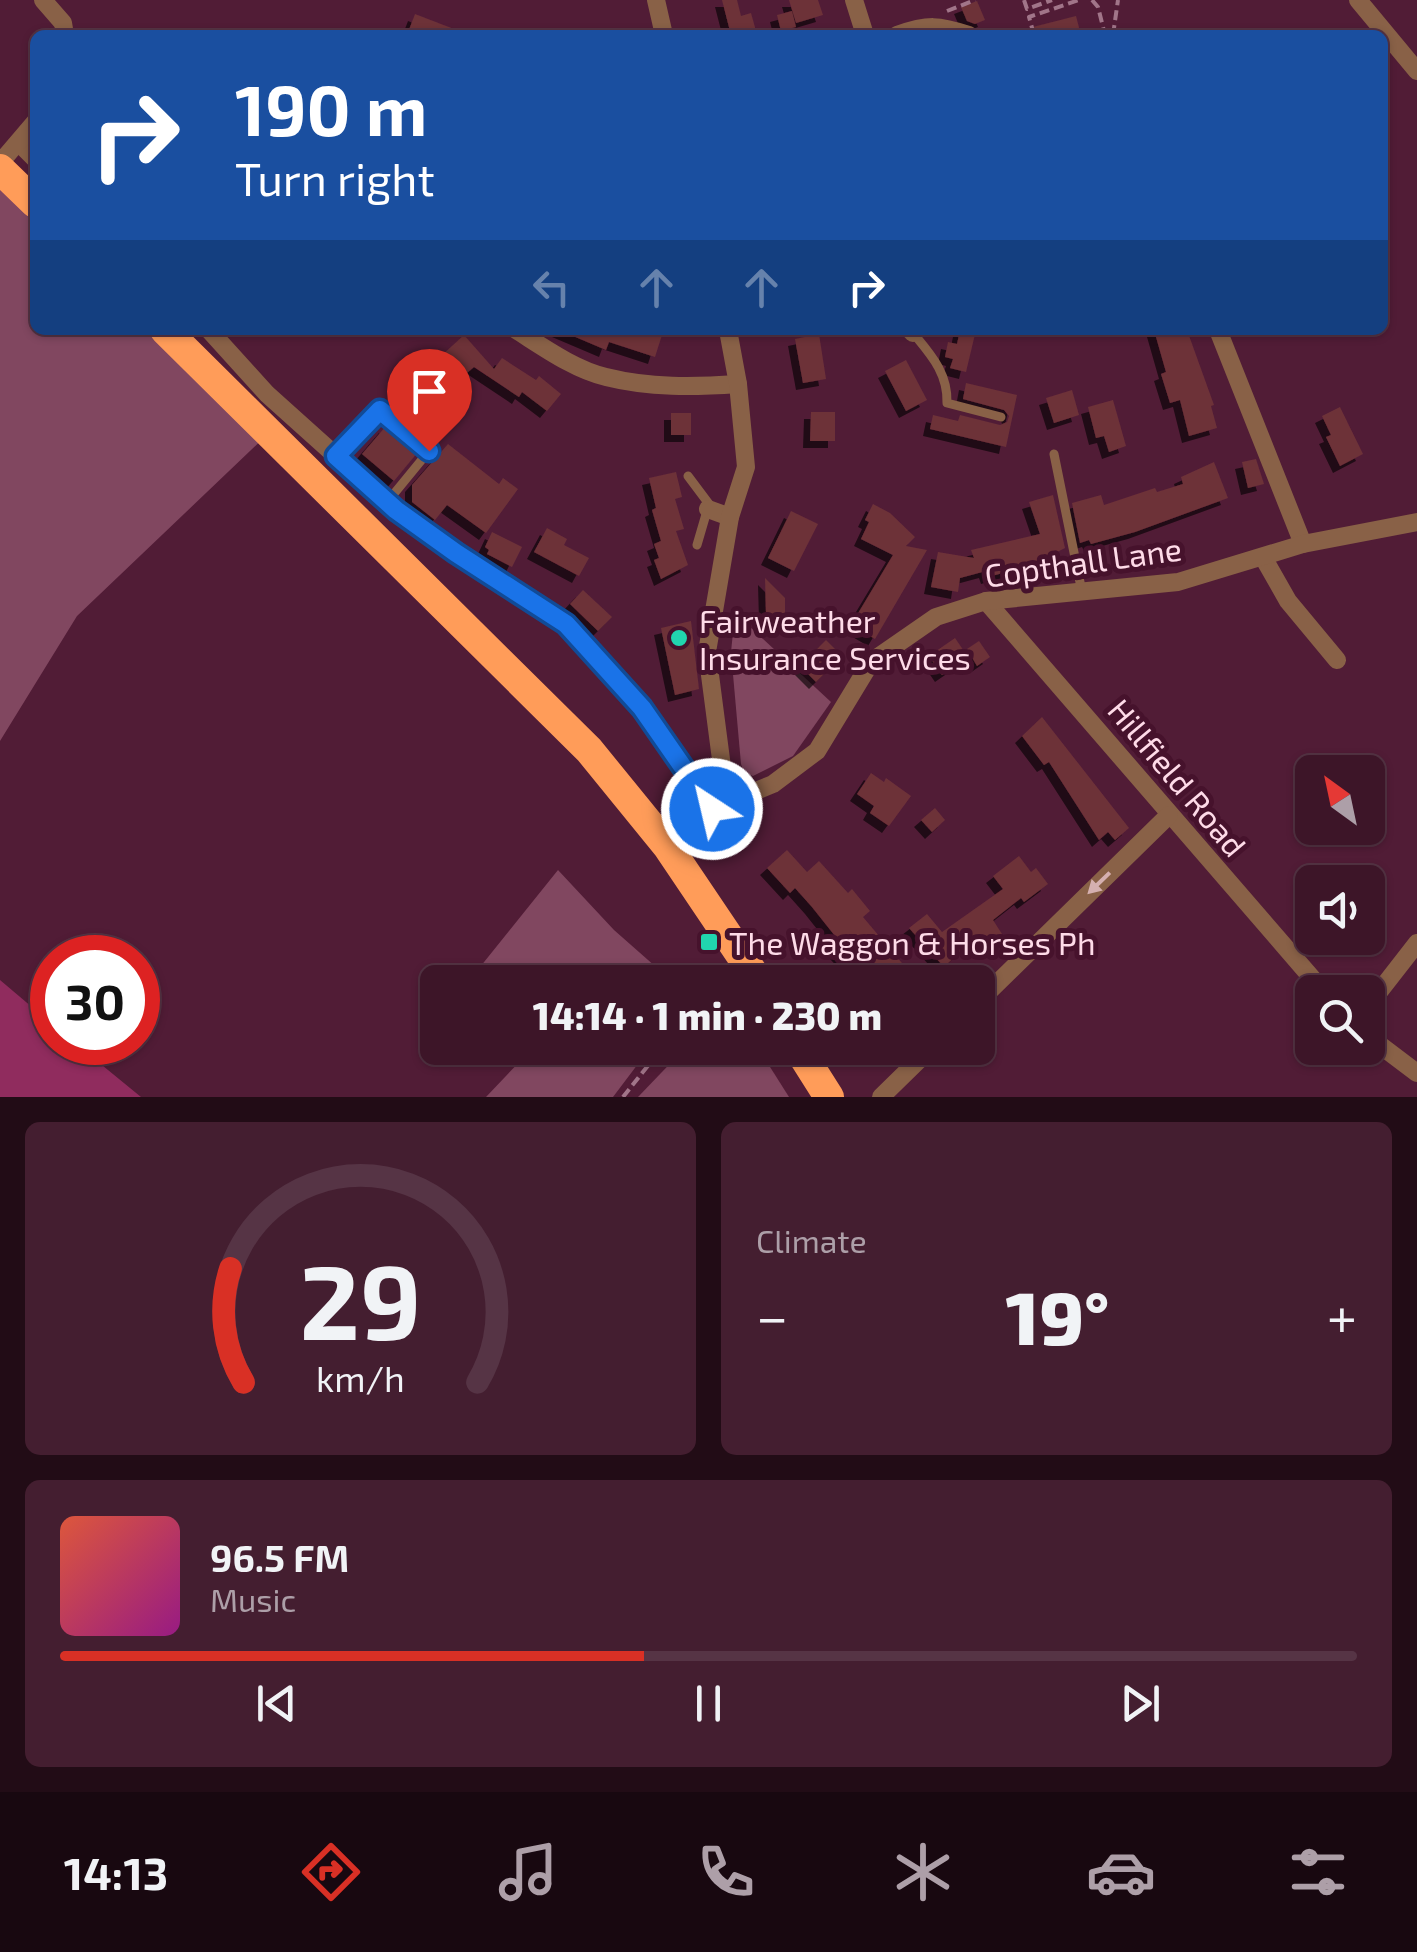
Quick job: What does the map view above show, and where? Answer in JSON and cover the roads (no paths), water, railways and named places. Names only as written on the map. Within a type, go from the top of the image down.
[{"type":"highway","points":[[0,166],[30,198]]},
{"type":"highway","points":[[170,335],[588,750],[668,847],[748,965]]},
{"type":"highway","points":[[809,1065],[830,1097]]},
{"type":"street","points":[[43,0],[65,30]]},
{"type":"street","points":[[656,0],[663,30]]},
{"type":"street","points":[[854,0],[863,30]]},
{"type":"street","points":[[1358,0],[1385,30]]},
{"type":"street","points":[[914,30],[932,25],[956,30]]},
{"type":"street","points":[[1388,34],[1417,72]]},
{"type":"street","points":[[0,166],[30,129]]},
{"type":"street","points":[[19,143],[30,154]]},
{"type":"street","points":[[214,335],[267,394],[391,506],[566,624],[642,708],[712,809]]},
{"type":"street","points":[[524,335],[603,377],[678,388],[738,384]]},
{"type":"street","points":[[712,809],[722,767],[708,652],[730,518],[746,467],[729,335]]},
{"type":"street","points":[[1220,335],[1303,544]]},
{"type":"street","points":[[708,509],[730,518]]},
{"type":"street","name":"Copthall Lane","points":[[668,847],[712,809],[773,784],[817,751],[871,662],[936,617],[986,601],[1178,582],[1303,544],[1417,522]]},
{"type":"street","points":[[1263,557],[1288,601],[1337,660]]},
{"type":"street","name":"Hillfield Road","points":[[986,601],[1309,975]]},
{"type":"street","points":[[995,985],[1169,814]]},
{"type":"street","points":[[1385,984],[1417,943]]},
{"type":"street","points":[[1385,1049],[1417,1073]]},
{"type":"street","points":[[880,1097],[913,1065]]},
{"type":"lane","points":[[915,335],[940,367],[948,389],[947,403],[1001,417]]},
{"type":"lane","points":[[336,456],[380,410],[429,451],[374,536]]},
{"type":"lane","points":[[1054,454],[1082,592]]},
{"type":"lane","points":[[688,476],[709,504],[698,544]]},
{"type":"place","name":"Fairweather Insurance Services","points":[[679,638]]},
{"type":"place","name":"The Waggon & Horses Ph","points":[[709,942]]}]
